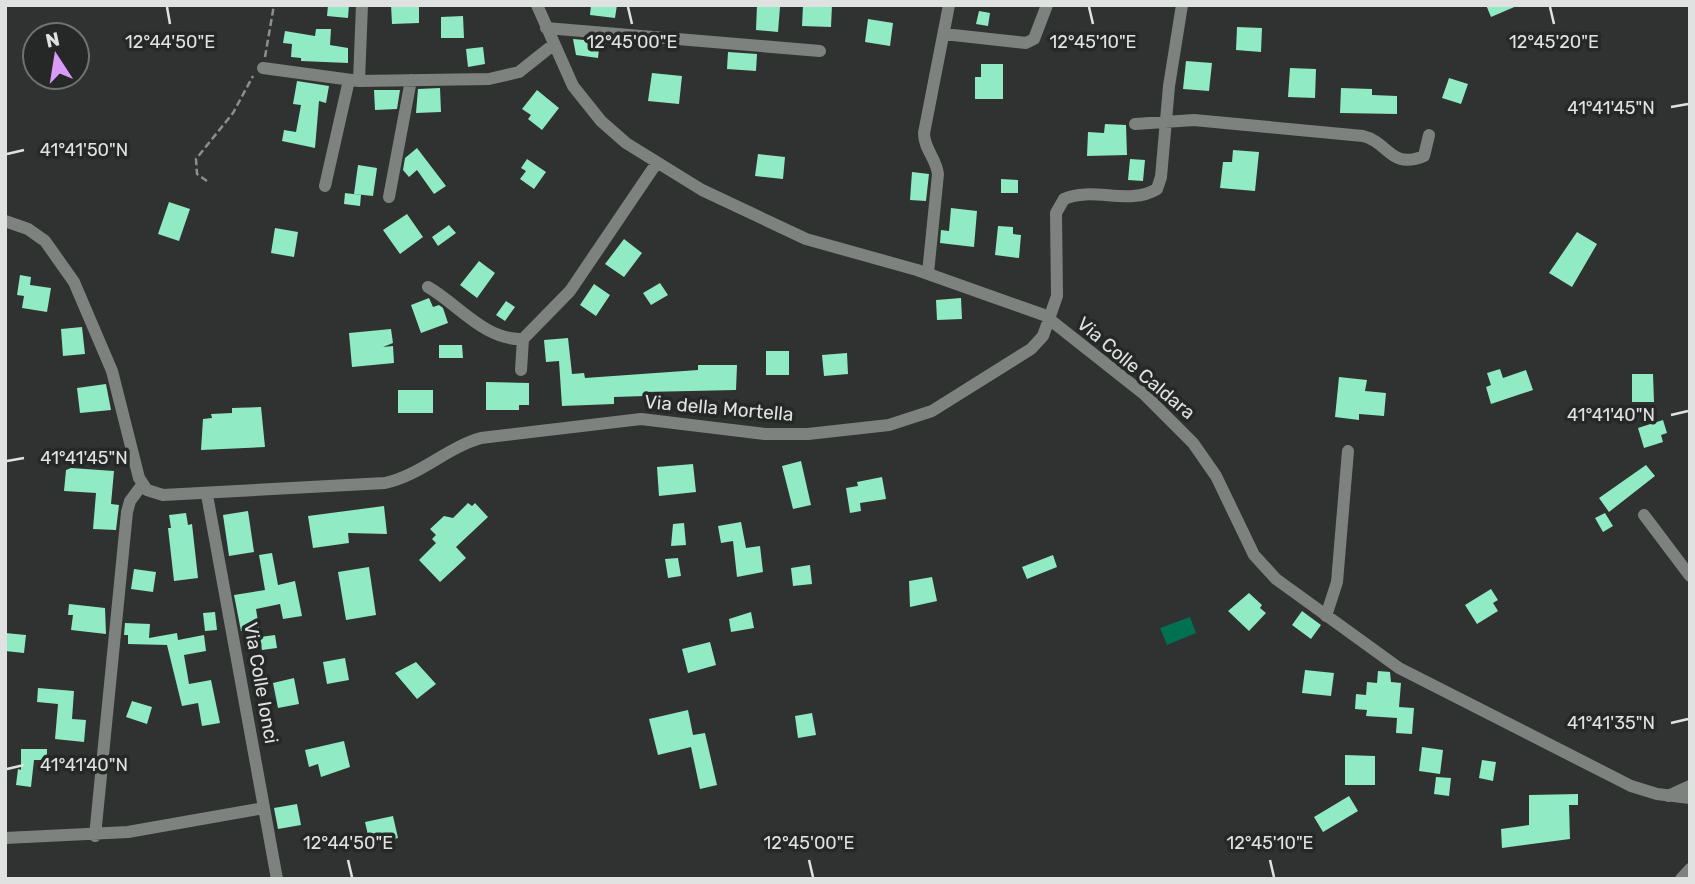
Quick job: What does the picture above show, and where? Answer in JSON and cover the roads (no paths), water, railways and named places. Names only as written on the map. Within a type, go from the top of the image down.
[{"type":"street","points":[[324,186],[354,81],[362,5]]},
{"type":"street","name":"Via Colle Caldara","points":[[537,5],[570,81],[592,110],[620,138],[656,164],[713,195],[806,239],[928,273],[1033,310],[1050,319],[1144,394],[1182,430],[1216,476],[1259,563],[1283,586],[1412,675],[1626,783],[1668,796],[1690,798]]},
{"type":"street","points":[[928,273],[938,174],[925,144],[924,133],[949,5]]},
{"type":"street","points":[[944,34],[1026,43],[1036,35],[1047,5]]},
{"type":"street","name":"Via della Mortella","points":[[142,485],[163,495],[207,495],[385,483],[415,474],[460,446],[481,438],[618,421],[672,421],[785,434],[899,423],[937,409],[1031,349],[1043,336],[1058,290],[1058,206],[1063,199],[1076,195],[1138,195],[1157,189],[1161,177],[1182,5]]},
{"type":"street","points":[[546,28],[820,51]]},
{"type":"street","points":[[263,68],[354,81],[479,80],[506,76],[527,67],[553,45]]},
{"type":"street","points":[[389,197],[411,80]]},
{"type":"street","points":[[1135,124],[1194,120],[1363,135],[1377,141],[1391,156],[1403,160],[1424,156],[1429,135]]},
{"type":"street","points":[[521,370],[523,338],[570,291],[656,164]]},
{"type":"street","points":[[5,221],[32,230],[45,241],[74,282],[112,371],[132,456],[142,485],[130,501],[127,512],[95,836]]},
{"type":"street","points":[[428,286],[490,331],[507,338],[523,338]]},
{"type":"street","points":[[1326,616],[1337,582],[1348,451]]},
{"type":"street","name":"Via Colle Ionci","points":[[207,495],[277,879]]},
{"type":"street","points":[[1644,515],[1690,576]]},
{"type":"street","points":[[1668,796],[1690,786]]},
{"type":"street","points":[[5,838],[95,836],[264,808]]},
{"type":"street","points":[[1682,879],[1690,869]]}]
